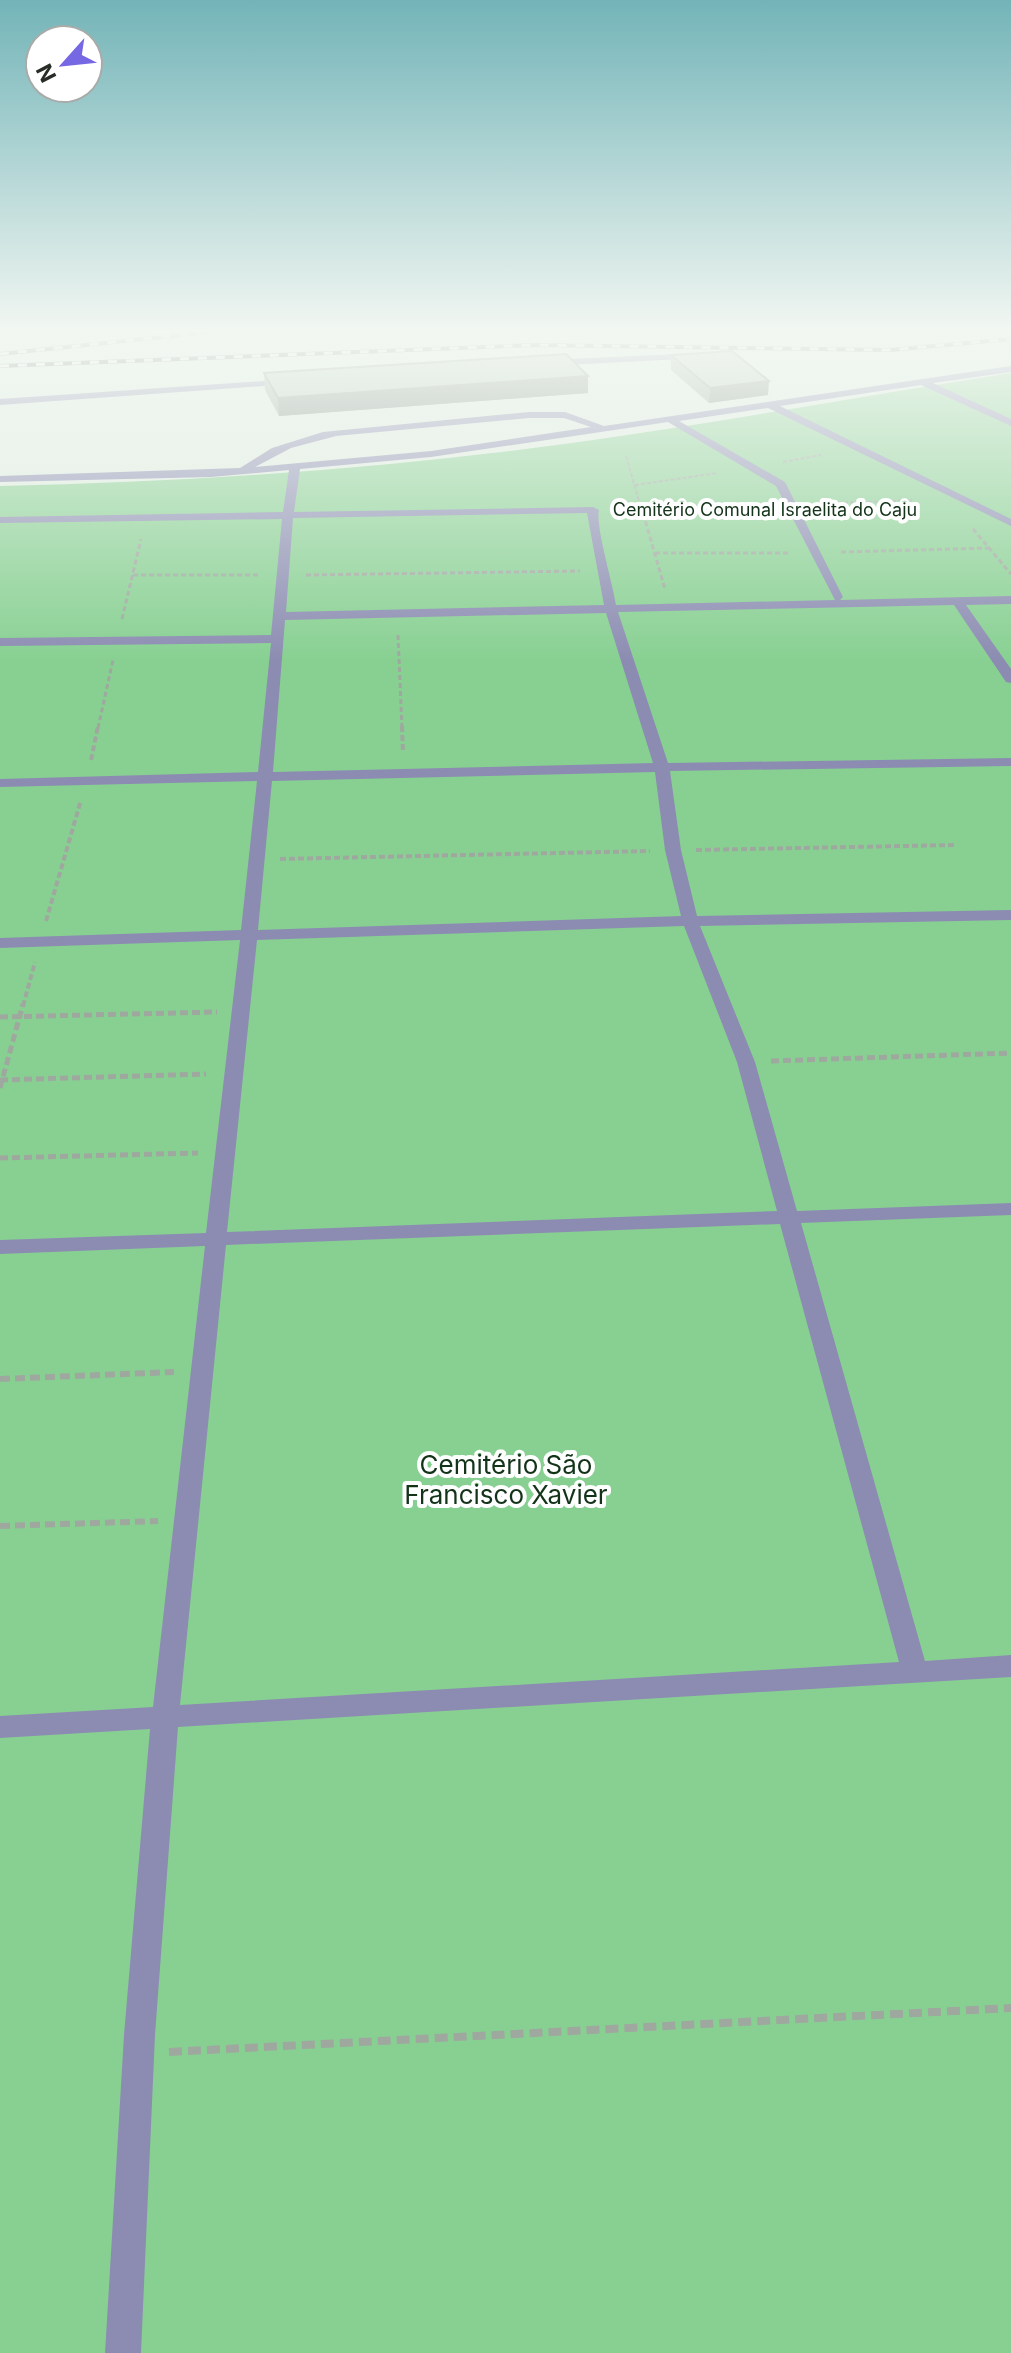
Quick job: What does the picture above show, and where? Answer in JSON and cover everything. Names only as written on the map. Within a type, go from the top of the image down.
[{"type":"street","points":[[243,471],[271,451],[299,442]]},
{"type":"street","points":[[0,479],[156,477],[243,471],[431,454],[515,442]]},
{"type":"street","points":[[710,442],[781,484],[837,597]]},
{"type":"street","points":[[846,442],[1011,523]]},
{"type":"street","points":[[123,2353],[136,2054],[165,1718],[259,859],[287,518],[295,467]]},
{"type":"street","points":[[0,526],[593,510],[591,519],[605,570],[611,610],[662,767],[673,850],[690,921],[746,1062],[914,1670]]},
{"type":"street","points":[[0,520],[287,518]]},
{"type":"street","points":[[0,642],[279,627],[397,614],[1011,600]]},
{"type":"street","points":[[957,601],[1011,679]]},
{"type":"street","points":[[0,783],[1011,762]]},
{"type":"street","points":[[0,943],[690,921],[1011,915]]},
{"type":"street","points":[[0,1247],[1011,1209]]},
{"type":"street","points":[[0,1727],[1011,1666]]},
{"type":"path","points":[[635,485],[834,452]]},
{"type":"path","points":[[626,456],[669,599]]},
{"type":"path","points":[[641,507],[913,500]]},
{"type":"path","points":[[972,528],[1011,574]]},
{"type":"path","points":[[655,553],[991,548]]},
{"type":"path","points":[[133,575],[605,570]]},
{"type":"path","points":[[397,614],[404,774]]},
{"type":"path","points":[[259,859],[955,845]]},
{"type":"path","points":[[0,1017],[242,1012]]},
{"type":"path","points":[[746,1062],[1011,1053]]},
{"type":"path","points":[[0,1080],[235,1073]]},
{"type":"path","points":[[0,1158],[227,1153]]},
{"type":"path","points":[[0,1379],[203,1370]]},
{"type":"path","points":[[0,1526],[187,1519]]},
{"type":"path","points":[[136,2054],[1011,2008]]},
{"type":"green space","name":"Cemitério São Francisco Xavier","points":[[577,442],[1011,442],[1011,2353],[0,2353],[0,486],[220,477],[513,451]]},
{"type":"park label","name":"Cemitério Comunal Israelita do Caju","points":[[765,510]]}]
